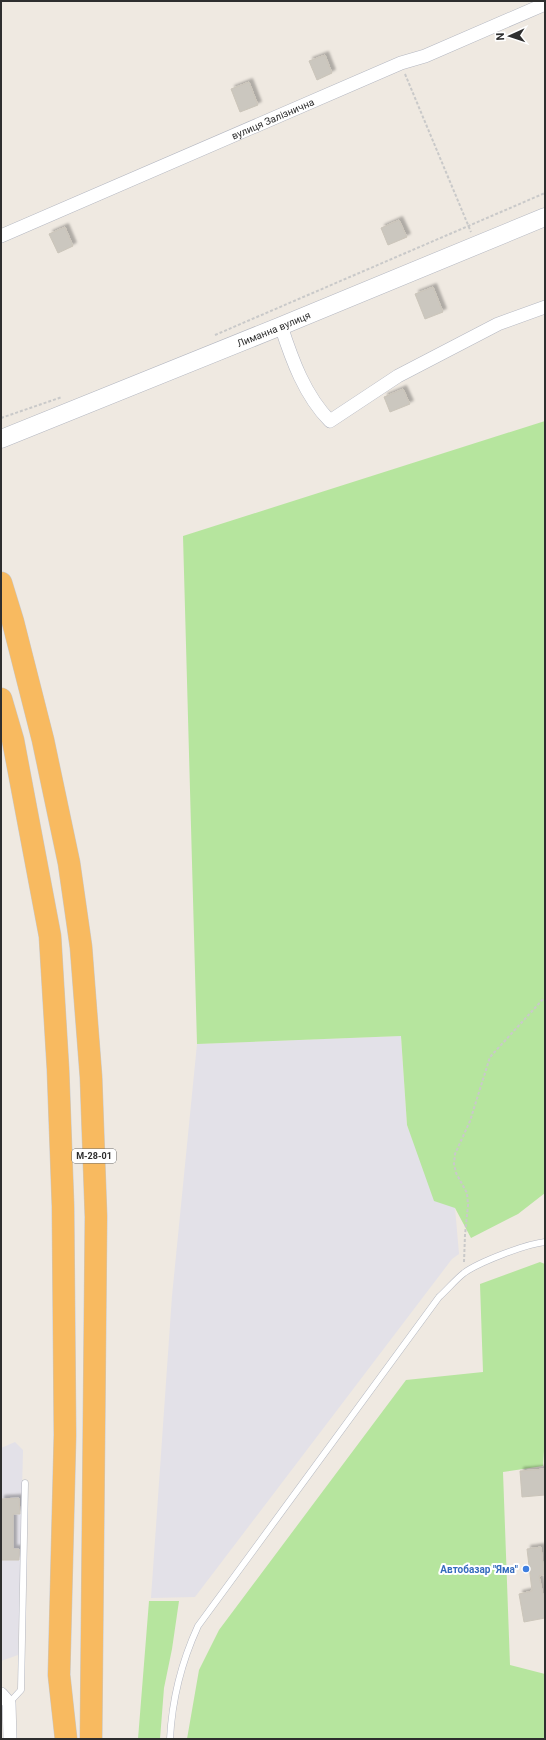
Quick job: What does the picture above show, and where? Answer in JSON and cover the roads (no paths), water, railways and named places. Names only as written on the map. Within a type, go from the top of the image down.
[{"type":"highway","name":"М-28-01","points":[[1,583],[13,622],[41,733],[69,863],[81,947],[88,1039],[96,1217],[91,1739]]},
{"type":"highway","name":"М-28-01","points":[[1,699],[13,740],[50,936],[58,1069],[63,1206],[65,1435],[59,1675],[66,1739]]},
{"type":"main road","name":"Лиманна вулиця","points":[[1,439],[545,218]]},
{"type":"street","name":"вулиця Залізнична","points":[[1,236],[401,63],[425,56],[545,4]]},
{"type":"street","points":[[281,326],[309,396],[318,410],[330,422],[398,376],[498,324],[545,307]]},
{"type":"street","points":[[5,1699],[10,1739]]},
{"type":"lane","points":[[170,1739],[171,1715],[178,1679],[187,1651],[198,1626],[440,1297],[464,1273],[492,1258],[545,1242]]},
{"type":"lane","points":[[5,1699],[21,1690],[25,1483]]},
{"type":"place","name":"Автобазар \"Яма\"","points":[[526,1569]]}]
